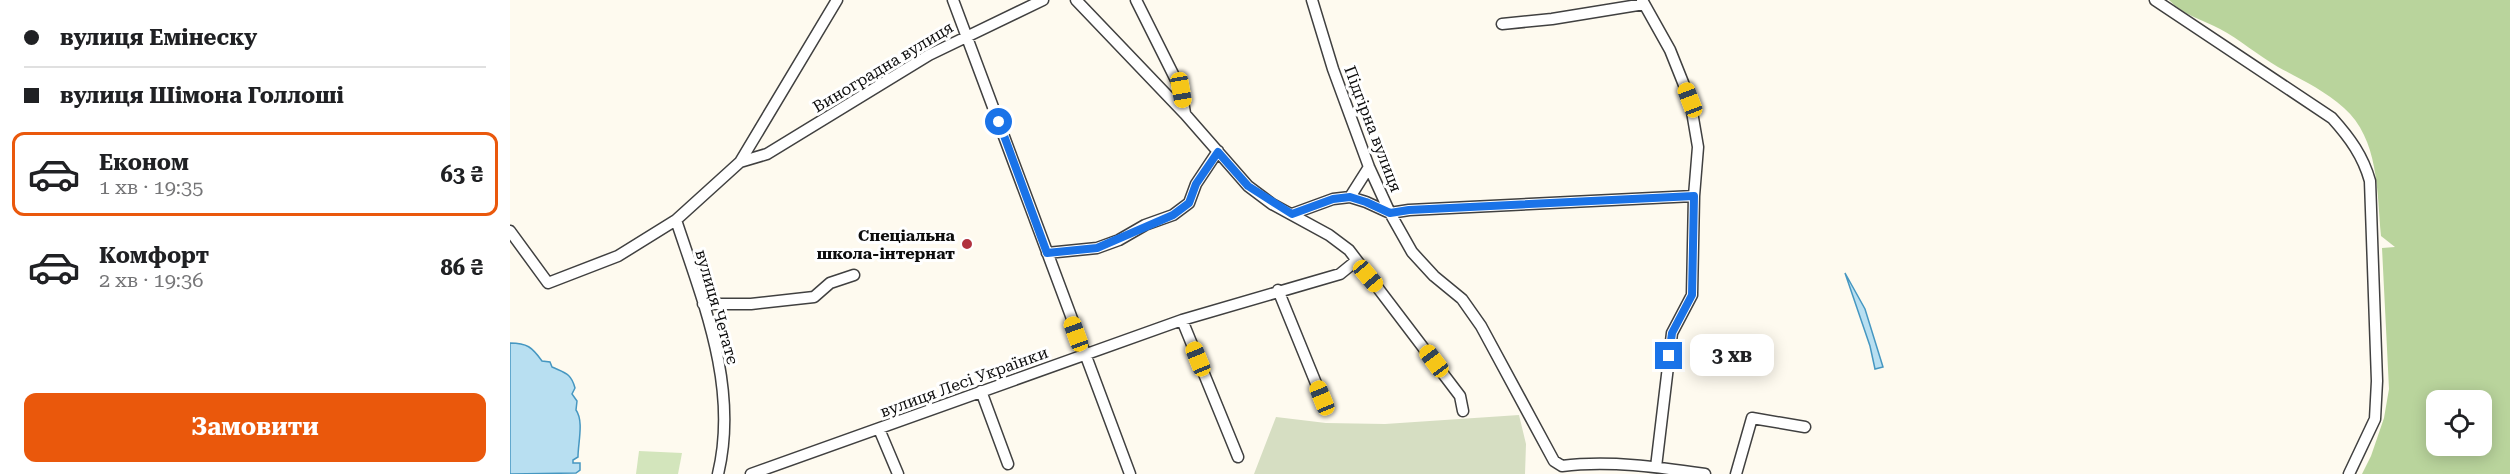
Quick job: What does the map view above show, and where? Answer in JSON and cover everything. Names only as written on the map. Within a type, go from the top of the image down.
[{"type":"street","points":[[510,231],[548,283],[618,256],[676,220],[740,162],[837,0]]},
{"type":"street","points":[[953,0],[1130,474]]},
{"type":"street","name":"Виноградна вулиця","points":[[740,162],[766,154],[929,55],[1043,0]]},
{"type":"street","points":[[1076,0],[1185,114],[1248,186],[1349,250],[1460,396],[1463,411]]},
{"type":"street","points":[[1136,0],[1181,90],[1185,114]]},
{"type":"street","name":"Підгірна вулиця","points":[[1312,0],[1333,69],[1369,167],[1390,213],[1412,252],[1434,276],[1462,299],[1481,326],[1554,461],[1564,470]]},
{"type":"street","points":[[2155,0],[2332,118],[2351,140],[2365,162],[2370,181],[2377,381],[2375,419],[2349,474]]},
{"type":"street","points":[[1502,24],[1552,20],[1643,2],[1670,50],[1690,100],[1698,147],[1694,196],[1692,295],[1672,333],[1656,467]]},
{"type":"street","points":[[1047,253],[1097,248],[1173,215],[1189,203],[1196,184],[1218,152]]},
{"type":"street","points":[[1350,197],[1369,167]]},
{"type":"street","points":[[1292,214],[1333,199],[1350,197],[1390,213],[1409,210],[1694,196]]},
{"type":"street","name":"вулиця Четатє","points":[[676,220],[720,365],[724,404],[718,474]]},
{"type":"street","name":"вулиця Лесі Українки","points":[[754,474],[1182,320],[1278,290],[1340,274],[1356,261]]},
{"type":"street","points":[[703,304],[751,304],[814,297],[830,283],[854,275]]},
{"type":"street","points":[[1278,290],[1322,398]]},
{"type":"street","points":[[1182,320],[1238,457]]},
{"type":"street","points":[[981,391],[1008,464]]},
{"type":"street","points":[[1736,474],[1752,418],[1805,427]]},
{"type":"street","points":[[879,429],[897,474]]},
{"type":"street","points":[[1564,470],[1579,464],[1656,467],[1705,474]]},
{"type":"green space","points":[[2169,0],[2510,0],[2510,474],[2362,474],[2384,418],[2389,389],[2382,248],[2395,247],[2381,236],[2377,184],[2364,135],[2344,108],[2328,96],[2271,63],[2227,33],[2187,13]]},
{"type":"green space","points":[[1519,415],[1526,444],[1525,474],[1254,474],[1276,417],[1326,423],[1385,424]]},
{"type":"green space","points":[[639,451],[682,453],[678,474],[636,474]]},
{"type":"water","points":[[1845,273],[1865,309],[1883,367],[1875,369],[1870,346]]},
{"type":"water","points":[[510,343],[529,347],[542,361],[550,362],[552,367],[572,379],[575,388],[572,394],[577,401],[576,410],[580,420],[578,457],[573,460],[573,463],[580,463],[580,470],[576,473],[510,474]]},
{"type":"place","name":"Спеціальна школа-інтернат","points":[[967,244]]},
{"type":"route","points":[[999,122],[1047,253],[1097,248],[1119,240],[1145,225],[1173,215],[1189,203],[1196,184],[1218,152],[1248,186],[1272,204],[1292,214],[1333,199],[1350,197],[1390,213],[1409,210],[1694,196],[1692,295],[1672,333],[1669,356]]}]
